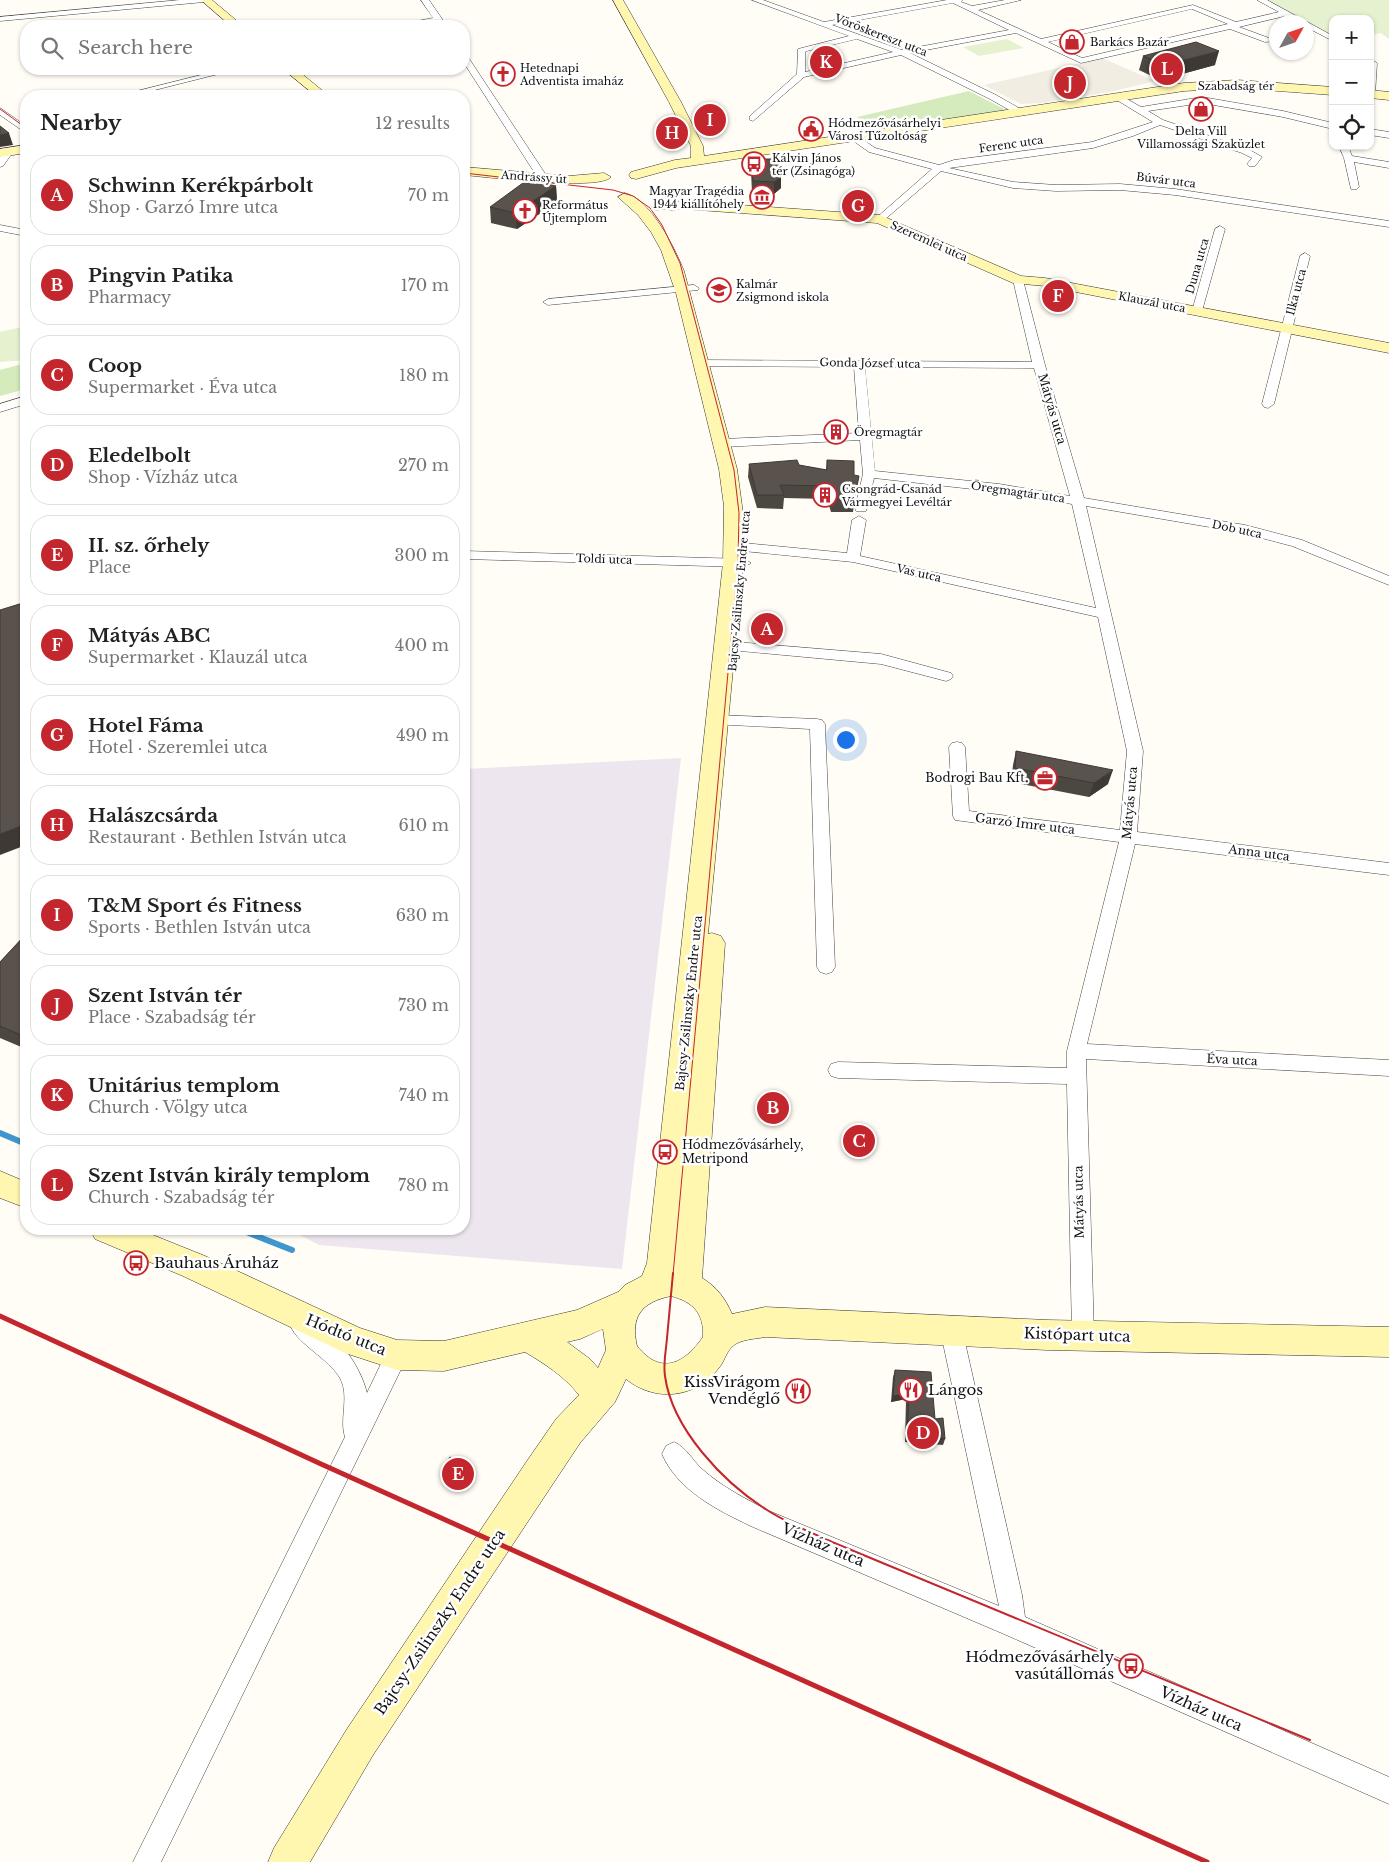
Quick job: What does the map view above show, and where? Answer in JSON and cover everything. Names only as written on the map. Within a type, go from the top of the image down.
[{"type":"street","points":[[0,19],[205,0],[230,20]]},
{"type":"street","points":[[425,0],[438,19],[433,20]]},
{"type":"street","points":[[618,0],[675,102],[696,146],[694,164]]},
{"type":"street","name":"Vöröskereszt utca","points":[[756,0],[903,53],[993,96],[1022,113]]},
{"type":"street","points":[[822,24],[956,0],[970,9],[1080,61],[1286,13]]},
{"type":"street","points":[[970,9],[1017,0]]},
{"type":"street","points":[[1261,0],[1290,15]]},
{"type":"street","points":[[1040,42],[1193,7],[1233,26],[1269,40]]},
{"type":"street","points":[[1314,28],[1329,37]]},
{"type":"street","points":[[753,118],[801,75],[1017,31]]},
{"type":"street","points":[[801,75],[802,51],[804,49],[857,37]]},
{"type":"street","points":[[1314,37],[1329,37]]},
{"type":"street","points":[[470,66],[543,178]]},
{"type":"street","points":[[146,90],[209,75]]},
{"type":"street","points":[[297,75],[315,90]]},
{"type":"street","name":"Szabadság tér","points":[[803,146],[1118,97],[1209,85],[1270,86],[1329,91]]},
{"type":"street","points":[[1374,94],[1389,96]]},
{"type":"street","points":[[1118,97],[1160,122],[1246,151],[1257,157],[1252,164]]},
{"type":"street","points":[[1140,110],[1202,100],[1329,125]]},
{"type":"street","points":[[0,111],[20,126]]},
{"type":"street","points":[[15,122],[20,121]]},
{"type":"street","name":"Ferenc utca","points":[[880,219],[939,168],[954,163],[1093,144],[1130,134],[1160,122]]},
{"type":"street","points":[[1374,133],[1389,136]]},
{"type":"street","name":"Búvár utca","points":[[855,138],[872,150],[1013,185],[1056,188],[1120,187],[1175,192],[1389,224]]},
{"type":"street","points":[[696,146],[716,153],[743,154]]},
{"type":"street","points":[[653,195],[661,175],[694,164],[743,154],[803,146]]},
{"type":"street","points":[[653,195],[636,175],[676,164],[742,160],[803,146]]},
{"type":"street","points":[[0,164],[4,152],[20,150]]},
{"type":"street","points":[[1345,150],[1349,158],[1354,187]]},
{"type":"street","points":[[1349,158],[1389,165]]},
{"type":"street","name":"Andrássy út","points":[[470,172],[569,180],[619,174],[636,175]]},
{"type":"street","points":[[599,192],[595,184],[604,176]]},
{"type":"street","name":"Andrássy út","points":[[470,177],[599,192],[625,197]]},
{"type":"street","points":[[625,197],[653,195]]},
{"type":"street","name":"Szeremlei utca","points":[[653,195],[685,205],[880,219],[1018,280]]},
{"type":"street","name":"Bajcsy-Zsilinszky Endre utca","points":[[653,195],[670,229],[689,289],[706,362],[728,442],[738,555],[723,720],[686,1285]]},
{"type":"street","name":"Bajcsy-Zsilinszky Endre utca","points":[[625,197],[641,210],[661,235],[689,289]]},
{"type":"street","points":[[0,228],[20,232]]},
{"type":"street","name":"Duna utca","points":[[1197,311],[1220,229]]},
{"type":"street","name":"Ilka utca","points":[[1286,328],[1305,256]]},
{"type":"street","name":"Klauzál utca","points":[[1018,280],[1045,282],[1389,348]]},
{"type":"street","name":"Mátyás utca","points":[[1018,280],[1039,365],[1078,500],[1102,614],[1135,751],[1128,838],[1076,1052],[1083,1335]]},
{"type":"street","points":[[548,302],[689,289]]},
{"type":"street","points":[[1268,404],[1286,328]]},
{"type":"street","name":"Gonda József utca","points":[[706,362],[1039,365]]},
{"type":"street","points":[[853,558],[869,474],[864,436],[859,363]]},
{"type":"street","points":[[0,408],[20,402]]},
{"type":"street","points":[[728,442],[864,436]]},
{"type":"street","name":"Öregmagtár utca","points":[[869,474],[999,488],[1078,500]]},
{"type":"street","name":"Dob utca","points":[[1078,500],[1240,528],[1296,543],[1389,580]]},
{"type":"street","name":"Toldi utca","points":[[470,555],[738,555]]},
{"type":"street","name":"Vas utca","points":[[738,555],[853,558],[1102,614]]},
{"type":"street","points":[[729,647],[881,658],[946,676]]},
{"type":"street","points":[[723,720],[817,724],[826,967]]},
{"type":"street","name":"Bajcsy-Zsilinszky Endre utca","points":[[654,1284],[662,1264],[723,720]]},
{"type":"street","name":"Garzó Imre utca","points":[[957,747],[961,816],[1128,838]]},
{"type":"street","name":"Anna utca","points":[[1128,838],[1389,869]]},
{"type":"street","name":"Éva utca","points":[[1076,1052],[1389,1068]]},
{"type":"street","points":[[838,1070],[1076,1076]]},
{"type":"street","points":[[0,1184],[20,1192]]},
{"type":"street","name":"Hódtó utca","points":[[119,1235],[194,1266],[356,1342],[397,1355],[444,1356],[580,1324],[626,1303]]},
{"type":"street","points":[[671,1282],[686,1285],[700,1292],[710,1303],[716,1317],[719,1336],[708,1360],[696,1371],[681,1378],[665,1379],[648,1376],[633,1366],[622,1352],[618,1335],[619,1318],[626,1303],[639,1291],[654,1284],[671,1282]]},
{"type":"street","name":"Kistópart utca","points":[[710,1303],[765,1322]]},
{"type":"street","points":[[274,1304],[338,1356],[344,1365],[356,1392],[355,1437]]},
{"type":"street","name":"Kistópart utca","points":[[719,1336],[732,1329],[765,1322],[1083,1335],[1389,1342]]},
{"type":"street","points":[[951,1329],[1010,1595],[1013,1625]]},
{"type":"street","points":[[526,1336],[556,1353],[579,1370],[602,1393]]},
{"type":"street","name":"Bajcsy-Zsilinszky Endre utca","points":[[288,1862],[360,1742],[534,1481],[568,1431],[602,1393],[622,1352]]},
{"type":"street","points":[[147,1862],[397,1355]]},
{"type":"street","name":"Bajcsy-Zsilinszky Endre utca","points":[[602,1393],[648,1376]]},
{"type":"street","name":"Vízház utca","points":[[674,1454],[693,1477],[727,1502],[761,1519],[1013,1625],[1389,1791]]},
{"type":"shaded area","points":[[1102,58],[1155,81],[1110,92],[1042,103],[1021,104],[984,85]]},
{"type":"shaded area","points":[[681,758],[622,1269],[319,1245],[300,1235],[470,1235],[470,769]]},
{"type":"green space","points":[[1261,0],[1389,0],[1389,39],[1381,33],[1374,34],[1374,15],[1329,15],[1329,36],[1314,27],[1314,15],[1292,15]]},
{"type":"green space","points":[[1007,39],[1024,48],[979,56],[963,47]]},
{"type":"green space","points":[[969,91],[1008,111],[875,128],[857,117]]},
{"type":"green space","points":[[20,327],[20,360],[0,362],[0,332]]},
{"type":"green space","points":[[20,365],[20,391],[0,396],[0,370]]},
{"type":"building","points":[[1196,42],[1219,51],[1164,65],[1143,56]]},
{"type":"building","points":[[0,126],[9,133],[0,135]]},
{"type":"building","points":[[751,159],[779,159],[781,177],[774,182],[753,181]]},
{"type":"building","points":[[527,180],[556,186],[515,213],[490,207]]},
{"type":"building","points":[[797,460],[799,465],[827,470],[827,460],[854,461],[854,475],[859,476],[857,486],[854,486],[855,499],[832,499],[828,486],[780,485],[784,495],[757,495],[749,464]]},
{"type":"building","points":[[20,604],[20,826],[0,834],[0,610]]},
{"type":"building","points":[[1016,751],[1113,770],[1094,783],[1015,768]]},
{"type":"building","points":[[20,940],[20,1035],[0,1026],[0,962]]},
{"type":"building","points":[[895,1370],[931,1372],[935,1419],[943,1418],[945,1439],[907,1436],[909,1393],[893,1396]]},
{"type":"building","points":[[450,1457],[473,1469],[464,1485],[441,1473]]},
{"type":"waterway","points":[[0,1133],[20,1141]]},
{"type":"waterway","points":[[254,1235],[292,1250]]},
{"type":"tram line","points":[[0,109],[20,124]]},
{"type":"tram line","points":[[470,174],[613,190],[633,196],[650,208],[662,225],[680,263],[734,470],[739,513],[738,563],[673,1275]]},
{"type":"tram line","points":[[673,1273],[664,1367],[670,1396],[678,1416],[689,1435],[703,1453],[718,1470],[751,1499],[782,1519],[832,1542],[1310,1740]]},
{"type":"railway","points":[[0,1316],[321,1464],[1207,1862]]},
{"type":"place","name":"Barkács Bazár","points":[[1072,42]]},
{"type":"place","name":"Unitárius templom","points":[[826,62]]},
{"type":"place","name":"Szent István király templom","points":[[1167,69]]},
{"type":"place","name":"Hetednapi Adventista imaház","points":[[503,74]]},
{"type":"place","name":"Szent István tér","points":[[1070,83]]},
{"type":"place","name":"Delta Vill Villamossági Szaküzlet","points":[[1201,109]]},
{"type":"place","name":"T&M Sport és Fitness","points":[[710,120]]},
{"type":"place","name":"Hódmezővásárhelyi Városi Tűzoltóság","points":[[811,129]]},
{"type":"place","name":"Halászcsárda","points":[[672,133]]},
{"type":"place","name":"Kálvin János tér (Zsinagóga)","points":[[754,164]]},
{"type":"place","name":"Magyar Tragédia 1944 kiállítóhely","points":[[762,197]]},
{"type":"place","name":"Hotel Fáma","points":[[858,206]]},
{"type":"place","name":"Református Újtemplom","points":[[525,211]]},
{"type":"place","name":"Kalmár Zsigmond iskola","points":[[719,290]]},
{"type":"place","name":"Mátyás ABC","points":[[1058,296]]},
{"type":"place","name":"Öregmagtár","points":[[836,432]]},
{"type":"place","name":"Csongrád-Csanád Vármegyei Levéltár","points":[[825,495]]},
{"type":"place","name":"Schwinn Kerékpárbolt","points":[[767,629]]},
{"type":"place","name":"Bodrogi Bau Kft.","points":[[1045,778]]},
{"type":"place","name":"Pingvin Patika","points":[[773,1108]]},
{"type":"place","name":"Coop","points":[[859,1141]]},
{"type":"place","name":"Hódmezővásárhely, Metripond","points":[[665,1152]]},
{"type":"place","name":"Bauhaus Áruház","points":[[136,1263]]},
{"type":"place","name":"Lángos","points":[[911,1390]]},
{"type":"place","name":"KissVirágom Vendéglő","points":[[798,1391]]},
{"type":"place","name":"Eledelbolt","points":[[923,1433]]},
{"type":"place","name":"II. sz. őrhely","points":[[458,1474]]},
{"type":"place","name":"Hódmezővásárhely vasútállomás","points":[[1131,1666]]}]
